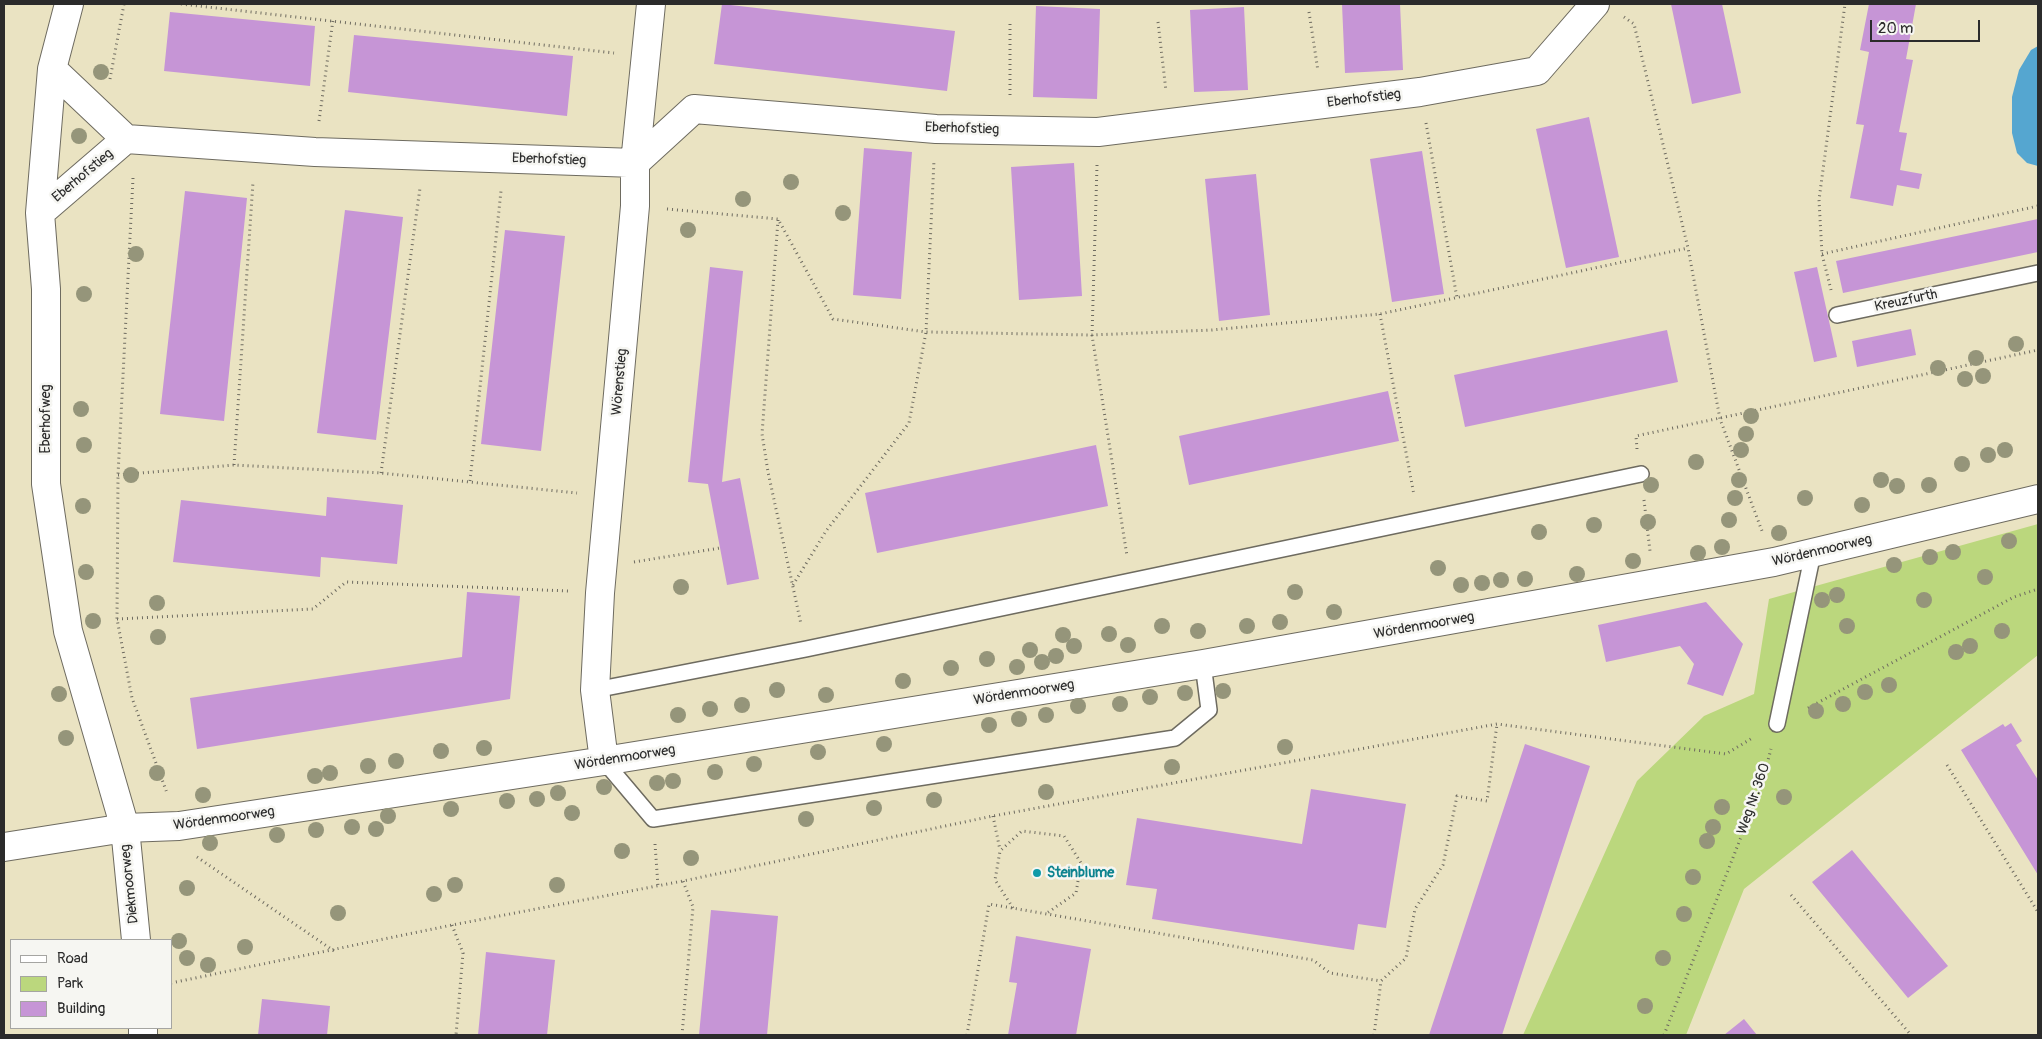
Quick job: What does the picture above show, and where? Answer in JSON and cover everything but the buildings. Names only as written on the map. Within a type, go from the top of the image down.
[{"type":"street","name":"Eberhofweg","points":[[69,4],[52,69],[40,212],[46,290],[46,484],[68,631],[125,828]]},
{"type":"street","name":"Wörenstieg","points":[[604,761],[595,690],[601,580],[635,206],[635,163],[652,4]]},
{"type":"street","name":"Eberhofstieg","points":[[52,69],[131,139],[315,152],[635,163],[694,109],[936,128],[1098,132],[1420,92],[1537,71],[1607,9]]},
{"type":"street","name":"Eberhofstieg","points":[[40,212],[131,139]]},
{"type":"street","name":"Wördenmoorweg","points":[[4,847],[125,828],[180,826],[604,761],[1203,664],[1654,585],[1774,562],[2038,499]]},
{"type":"street","name":"Diekmoorweg","points":[[125,828],[136,939]]},
{"type":"lane","name":"Kreuzfurth","points":[[1837,315],[2038,272]]},
{"type":"lane","points":[[595,690],[806,649],[1641,474]]},
{"type":"lane","points":[[1777,724],[1813,553]]},
{"type":"lane","points":[[604,761],[653,819],[1175,738],[1209,710],[1203,664]]},
{"type":"path","points":[[114,88],[110,80],[124,4]]},
{"type":"path","points":[[181,4],[647,56]]},
{"type":"path","points":[[1837,315],[1822,254],[1819,200],[1845,4]]},
{"type":"path","points":[[1607,9],[1634,24],[1688,248],[1720,419],[1774,562]]},
{"type":"path","points":[[1309,12],[1323,105]]},
{"type":"path","points":[[315,152],[333,20]]},
{"type":"path","points":[[1158,22],[1170,123]]},
{"type":"path","points":[[1010,24],[1010,130]]},
{"type":"path","points":[[1420,92],[1457,298]]},
{"type":"path","points":[[793,586],[826,531],[909,423],[926,332],[936,128]]},
{"type":"path","points":[[1098,132],[1092,336],[1132,581]]},
{"type":"path","points":[[131,139],[118,474],[117,620],[132,698],[180,826],[193,855],[334,951]]},
{"type":"path","points":[[234,465],[255,148]]},
{"type":"path","points":[[381,473],[424,155]]},
{"type":"path","points":[[470,482],[504,158]]},
{"type":"path","points":[[635,206],[778,219]]},
{"type":"path","points":[[1822,254],[2038,206]]},
{"type":"path","points":[[778,219],[833,319],[926,332],[1092,336],[1212,330],[1380,314],[1688,248]]},
{"type":"path","points":[[778,219],[762,434],[768,472],[806,649]]},
{"type":"path","points":[[1380,314],[1419,520]]},
{"type":"path","points":[[1654,585],[1636,436],[2038,350]]},
{"type":"path","points":[[118,474],[234,465],[381,473],[610,496]]},
{"type":"path","points":[[117,620],[313,609],[346,582],[601,580],[720,548]]},
{"type":"path","points":[[172,983],[334,951],[452,925],[683,881],[993,816],[1497,724],[1726,754],[1777,724],[2014,597],[2038,589]]},
{"type":"path","points":[[1374,1035],[1382,981],[1406,958],[1415,909],[1443,865],[1457,796],[1487,801],[1497,724]]},
{"type":"path","name":"Weg Nr. 360","points":[[1664,1035],[1762,783],[1777,724]]},
{"type":"path","points":[[1947,765],[2038,912]]},
{"type":"path","points":[[993,816],[1000,850],[995,880],[1013,908]]},
{"type":"path","points":[[653,819],[658,886]]},
{"type":"path","points":[[1000,850],[1022,831],[1064,836],[1081,863],[1076,893],[1046,914]]},
{"type":"path","points":[[682,1035],[694,907],[683,881]]},
{"type":"path","points":[[1791,895],[1911,1035]]},
{"type":"path","points":[[966,1035],[990,904],[1313,960],[1330,972],[1382,981]]},
{"type":"path","points":[[452,925],[463,953],[456,1035]]},
{"type":"green space","points":[[2038,524],[2038,655],[1744,889],[1686,1035],[1523,1035],[1637,781],[1704,716],[1754,694],[1769,599]]},
{"type":"water","points":[[2038,46],[2038,166],[2027,163],[2017,153],[2012,133],[2012,97],[2019,70],[2031,50]]},
{"type":"place","name":"Steinblume","points":[[1037,873]]}]
